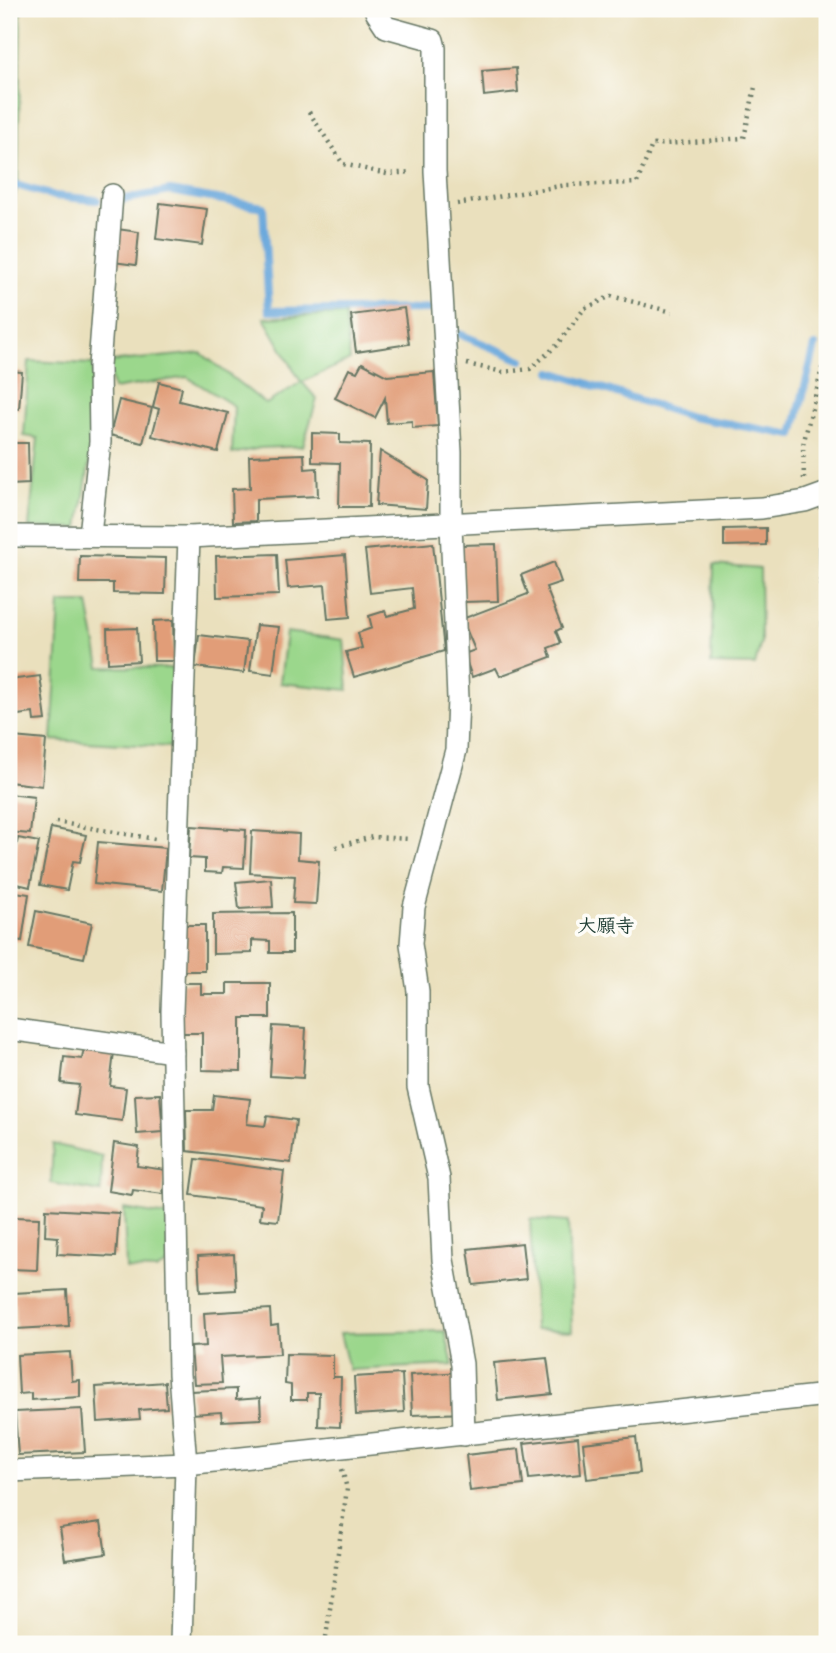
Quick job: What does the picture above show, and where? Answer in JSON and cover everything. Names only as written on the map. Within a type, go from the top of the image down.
[{"type":"street","points":[[376,9],[386,27],[433,40],[435,48],[436,207],[451,452],[458,699],[456,750],[414,907],[411,944],[418,991],[418,1087],[439,1178],[443,1260],[462,1364],[464,1436]]},
{"type":"street","points":[[90,535],[100,442],[99,366],[112,195]]},
{"type":"street","points":[[9,536],[189,537],[451,525],[761,508],[805,501],[827,493]]},
{"type":"street","points":[[181,1644],[186,1464],[179,1374],[172,1012],[189,537]]},
{"type":"street","points":[[9,1029],[173,1052]]},
{"type":"street","points":[[9,1471],[186,1464],[827,1395]]},
{"type":"path","points":[[436,207],[566,185],[637,183],[652,145],[744,138],[755,87]]},
{"type":"path","points":[[309,112],[343,164],[387,174],[435,171]]},
{"type":"path","points":[[445,360],[503,372],[530,369],[556,346],[584,309],[611,296],[672,312]]},
{"type":"path","points":[[805,501],[803,445],[827,348]]},
{"type":"path","points":[[56,822],[178,843]]},
{"type":"path","points":[[336,847],[372,837],[432,840]]},
{"type":"path","points":[[325,1644],[347,1489],[336,1449]]},
{"type":"green space","points":[[9,9],[21,9],[18,182],[9,222]]},
{"type":"green space","points":[[345,314],[350,360],[302,382],[317,399],[303,446],[260,448],[232,454],[234,406],[187,377],[113,389],[108,362],[201,353],[266,404],[301,382],[264,318]]},
{"type":"green space","points":[[29,361],[93,364],[92,445],[79,528],[29,527],[38,438],[24,436]]},
{"type":"green space","points":[[714,565],[760,569],[761,642],[755,665],[711,664]]},
{"type":"green space","points":[[60,603],[88,603],[100,667],[173,668],[172,747],[52,740]]},
{"type":"green space","points":[[286,632],[344,640],[348,690],[280,683]]},
{"type":"green space","points":[[53,1144],[102,1156],[101,1192],[51,1183]]},
{"type":"green space","points":[[124,1209],[167,1216],[170,1262],[156,1270],[126,1269]]},
{"type":"green space","points":[[530,1219],[568,1222],[572,1331],[535,1329]]},
{"type":"green space","points":[[445,1331],[453,1365],[349,1370],[340,1333]]},
{"type":"building","points":[[516,68],[518,92],[484,96],[482,71]]},
{"type":"building","points":[[160,203],[207,209],[202,245],[156,239]]},
{"type":"building","points":[[117,229],[139,232],[136,265],[113,262]]},
{"type":"building","points":[[404,308],[409,344],[356,352],[351,315]]},
{"type":"building","points":[[362,363],[387,376],[434,372],[438,426],[412,428],[412,421],[387,423],[385,398],[375,418],[335,398],[349,369],[357,372]]},
{"type":"building","points":[[9,371],[22,372],[19,409],[9,408]]},
{"type":"building","points":[[159,382],[182,388],[179,401],[228,413],[218,452],[152,436],[159,409],[153,407]]},
{"type":"building","points":[[119,400],[152,408],[143,443],[110,435]]},
{"type":"building","points":[[312,433],[340,434],[340,443],[370,444],[369,507],[339,507],[340,463],[312,462]]},
{"type":"building","points":[[9,443],[28,443],[29,484],[9,485]]},
{"type":"building","points":[[380,451],[428,480],[426,509],[376,505]]},
{"type":"building","points":[[304,454],[305,469],[317,468],[318,496],[256,499],[256,521],[233,522],[232,489],[250,488],[249,456]]},
{"type":"building","points":[[766,528],[766,545],[724,546],[724,529]]},
{"type":"building","points":[[433,543],[444,651],[354,677],[346,652],[362,648],[358,633],[372,628],[369,616],[385,611],[387,616],[414,609],[412,588],[370,593],[365,550]]},
{"type":"building","points":[[496,544],[498,601],[463,602],[461,545]]},
{"type":"building","points":[[819,547],[827,547],[827,633],[822,634]]},
{"type":"building","points":[[277,554],[279,595],[217,597],[216,556]]},
{"type":"building","points":[[345,555],[350,617],[328,619],[325,585],[288,588],[285,560]]},
{"type":"building","points":[[80,556],[166,558],[165,594],[113,593],[113,583],[79,583]]},
{"type":"building","points":[[554,562],[561,582],[546,587],[562,628],[556,631],[561,643],[548,648],[551,657],[500,676],[496,668],[472,677],[464,654],[475,650],[462,619],[528,594],[521,575]]},
{"type":"building","points":[[173,620],[174,661],[154,661],[153,621]]},
{"type":"building","points":[[256,625],[279,627],[273,674],[250,671]]},
{"type":"building","points":[[137,628],[139,661],[108,663],[107,629]]},
{"type":"building","points":[[199,635],[248,641],[244,673],[195,667]]},
{"type":"building","points":[[40,676],[46,720],[34,721],[33,713],[9,716],[9,680]]},
{"type":"building","points":[[13,737],[46,740],[42,786],[9,782],[9,758]]},
{"type":"building","points":[[9,794],[34,797],[30,834],[9,832]]},
{"type":"building","points":[[191,826],[246,830],[244,868],[223,867],[222,873],[205,872],[205,859],[189,858]]},
{"type":"building","points":[[51,828],[86,835],[80,862],[73,861],[67,890],[40,885]]},
{"type":"building","points":[[252,831],[299,834],[298,859],[319,861],[316,904],[293,903],[295,876],[250,873]]},
{"type":"building","points":[[18,838],[39,842],[30,887],[9,882]]},
{"type":"building","points":[[98,842],[166,848],[162,891],[94,884]]},
{"type":"building","points":[[271,879],[273,907],[239,909],[236,882]]},
{"type":"building","points":[[9,891],[29,894],[22,941],[9,939]]},
{"type":"building","points":[[36,911],[92,923],[84,958],[29,947]]},
{"type":"building","points":[[292,913],[292,953],[270,953],[270,941],[252,940],[252,953],[213,954],[213,914]]},
{"type":"building","points":[[184,925],[205,925],[205,971],[184,971]]},
{"type":"building","points":[[181,983],[201,983],[201,994],[227,994],[227,983],[270,983],[270,1018],[241,1018],[241,1071],[202,1070],[202,1033],[181,1033]]},
{"type":"building","points":[[273,1026],[306,1028],[303,1078],[270,1076]]},
{"type":"building","points":[[84,1048],[114,1052],[110,1086],[126,1088],[122,1121],[75,1115],[79,1085],[61,1083],[64,1057],[82,1059]]},
{"type":"building","points":[[160,1094],[163,1132],[137,1134],[135,1095]]},
{"type":"building","points":[[214,1095],[250,1099],[247,1124],[265,1126],[267,1116],[296,1120],[291,1163],[187,1151],[186,1110],[212,1110]]},
{"type":"building","points":[[114,1143],[139,1147],[137,1166],[166,1170],[163,1194],[133,1190],[132,1195],[108,1191]]},
{"type":"building","points":[[196,1159],[284,1171],[278,1221],[260,1219],[262,1205],[191,1195]]},
{"type":"building","points":[[46,1209],[119,1213],[116,1257],[57,1254],[58,1237],[45,1236]]},
{"type":"building","points":[[14,1217],[39,1218],[37,1270],[9,1269],[9,1224],[14,1224]]},
{"type":"building","points":[[522,1243],[526,1279],[473,1285],[468,1249]]},
{"type":"building","points":[[234,1254],[236,1290],[200,1292],[198,1256]]},
{"type":"building","points":[[67,1290],[69,1326],[16,1329],[14,1293]]},
{"type":"building","points":[[270,1309],[271,1326],[278,1325],[280,1354],[220,1357],[222,1383],[194,1384],[191,1347],[206,1346],[204,1313]]},
{"type":"building","points":[[70,1352],[72,1381],[80,1380],[80,1397],[31,1400],[31,1393],[19,1394],[17,1355]]},
{"type":"building","points":[[286,1354],[333,1355],[333,1377],[341,1377],[340,1427],[318,1426],[319,1393],[307,1393],[307,1400],[291,1400],[291,1385],[285,1384]]},
{"type":"building","points":[[547,1358],[552,1394],[498,1400],[494,1363]]},
{"type":"building","points":[[463,1372],[466,1413],[412,1415],[410,1375]]},
{"type":"building","points":[[402,1374],[404,1412],[356,1415],[354,1377]]},
{"type":"building","points":[[165,1382],[167,1408],[139,1410],[140,1419],[98,1422],[96,1387]]},
{"type":"building","points":[[236,1389],[236,1400],[260,1398],[261,1419],[222,1421],[221,1412],[192,1414],[190,1391]]},
{"type":"building","points":[[82,1409],[85,1452],[18,1455],[15,1412]]},
{"type":"building","points":[[578,1437],[581,1474],[529,1479],[524,1443]]},
{"type":"building","points":[[636,1437],[640,1473],[587,1479],[583,1443]]},
{"type":"building","points":[[519,1449],[523,1485],[470,1491],[466,1455]]},
{"type":"building","points":[[101,1522],[106,1554],[65,1560],[60,1528]]},
{"type":"waterway","points":[[16,185],[54,196],[97,200]]},
{"type":"waterway","points":[[120,200],[170,191],[263,207],[269,311],[433,309]]},
{"type":"waterway","points":[[452,331],[522,360]]},
{"type":"waterway","points":[[552,372],[691,417],[793,435],[815,346]]},
{"type":"district","name":"大願寺","points":[[606,925]]}]
